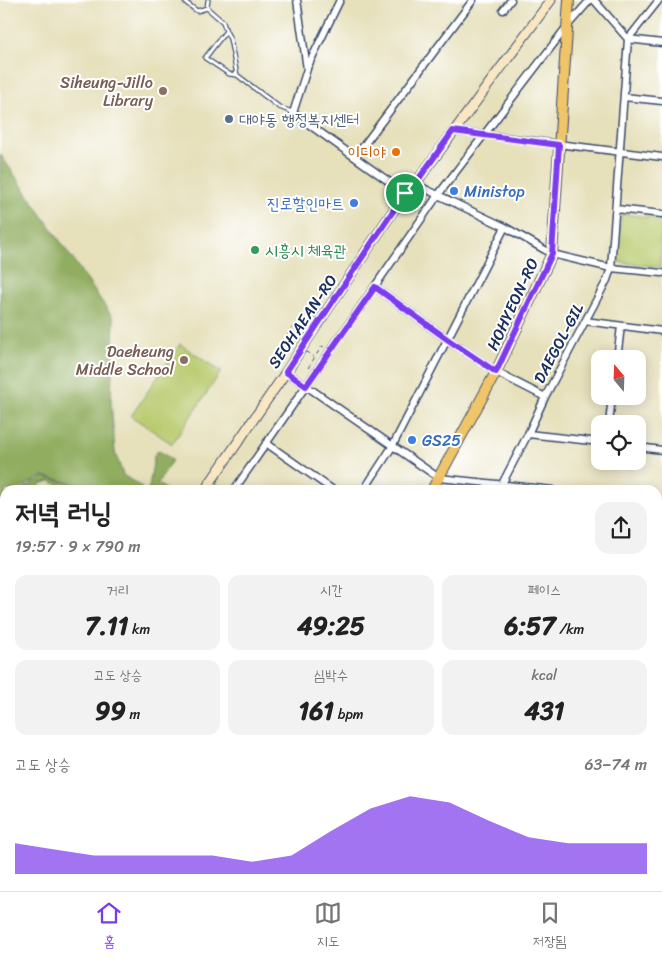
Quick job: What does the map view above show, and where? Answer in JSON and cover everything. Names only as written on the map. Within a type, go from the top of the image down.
[{"type":"main road","name":"SEOHAEAN-RO","points":[[208,485],[405,193],[415,184],[551,0]]},
{"type":"main road","name":"HOHYEON-RO","points":[[435,485],[496,372],[552,254],[569,0]]},
{"type":"street","points":[[297,0],[306,69]]},
{"type":"street","points":[[340,0],[306,69],[293,113],[405,193]]},
{"type":"street","points":[[355,157],[473,0]]},
{"type":"street","points":[[503,10],[511,0]]},
{"type":"street","points":[[237,485],[438,195],[568,25],[592,0],[628,39],[662,43]]},
{"type":"street","points":[[628,39],[659,0]]},
{"type":"street","name":"DAEGOL-GIL","points":[[502,484],[545,397],[607,280],[611,268],[628,39]]},
{"type":"street","points":[[624,97],[662,100]]},
{"type":"street","points":[[453,131],[662,157]]},
{"type":"street","points":[[415,184],[505,227],[552,254],[611,268],[662,273]]},
{"type":"street","points":[[616,208],[662,214]]},
{"type":"street","points":[[367,485],[392,447],[505,227]]},
{"type":"street","points":[[375,287],[496,372],[545,397]]},
{"type":"street","points":[[585,320],[662,331]]},
{"type":"street","points":[[618,350],[621,326]]},
{"type":"street","points":[[286,372],[439,478],[510,485]]},
{"type":"street","points":[[528,434],[591,441]]},
{"type":"street","points":[[266,443],[326,485]]},
{"type":"street","points":[[646,448],[662,450]]},
{"type":"lane","points":[[187,0],[185,2],[197,11],[207,8]]},
{"type":"lane","points":[[207,8],[208,0]]},
{"type":"lane","points":[[207,8],[223,22],[230,39],[237,76]]},
{"type":"lane","points":[[226,31],[205,58],[229,74],[237,76],[279,107],[293,113]]},
{"type":"path","points":[[277,349],[294,326]]},
{"type":"path","points":[[286,338],[314,357]]},
{"type":"path","points":[[312,372],[308,368],[322,346],[329,350]]},
{"type":"green space","points":[[0,154],[114,319],[111,400],[115,452],[123,475],[139,485],[80,485],[43,476],[27,485],[0,485]]},
{"type":"green space","points":[[624,214],[662,219],[660,267],[618,262],[616,258],[621,216]]},
{"type":"green space","points":[[180,344],[221,372],[172,444],[131,416]]},
{"type":"green space","points":[[158,450],[172,460],[158,483],[160,485],[149,485],[154,456]]},
{"type":"green space","points":[[44,477],[75,485],[58,485],[50,481],[40,485],[30,485]]},
{"type":"place","name":"Siheung-Jillo Library","points":[[163,91]]},
{"type":"place","name":"대야동 행정복지센터","points":[[229,119]]},
{"type":"place","name":"이디야","points":[[396,152]]},
{"type":"place","name":"Ministop","points":[[454,191]]},
{"type":"place","name":"진로할인마트","points":[[354,203]]},
{"type":"place","name":"시흥시 체육관","points":[[255,250]]},
{"type":"place","name":"Daeheung Middle School","points":[[184,360]]},
{"type":"place","name":"GS25","points":[[412,440]]},
{"type":"route","points":[[453,131],[559,145],[552,254],[496,372],[375,287],[306,386],[286,372],[405,193],[415,184],[453,131]]}]
